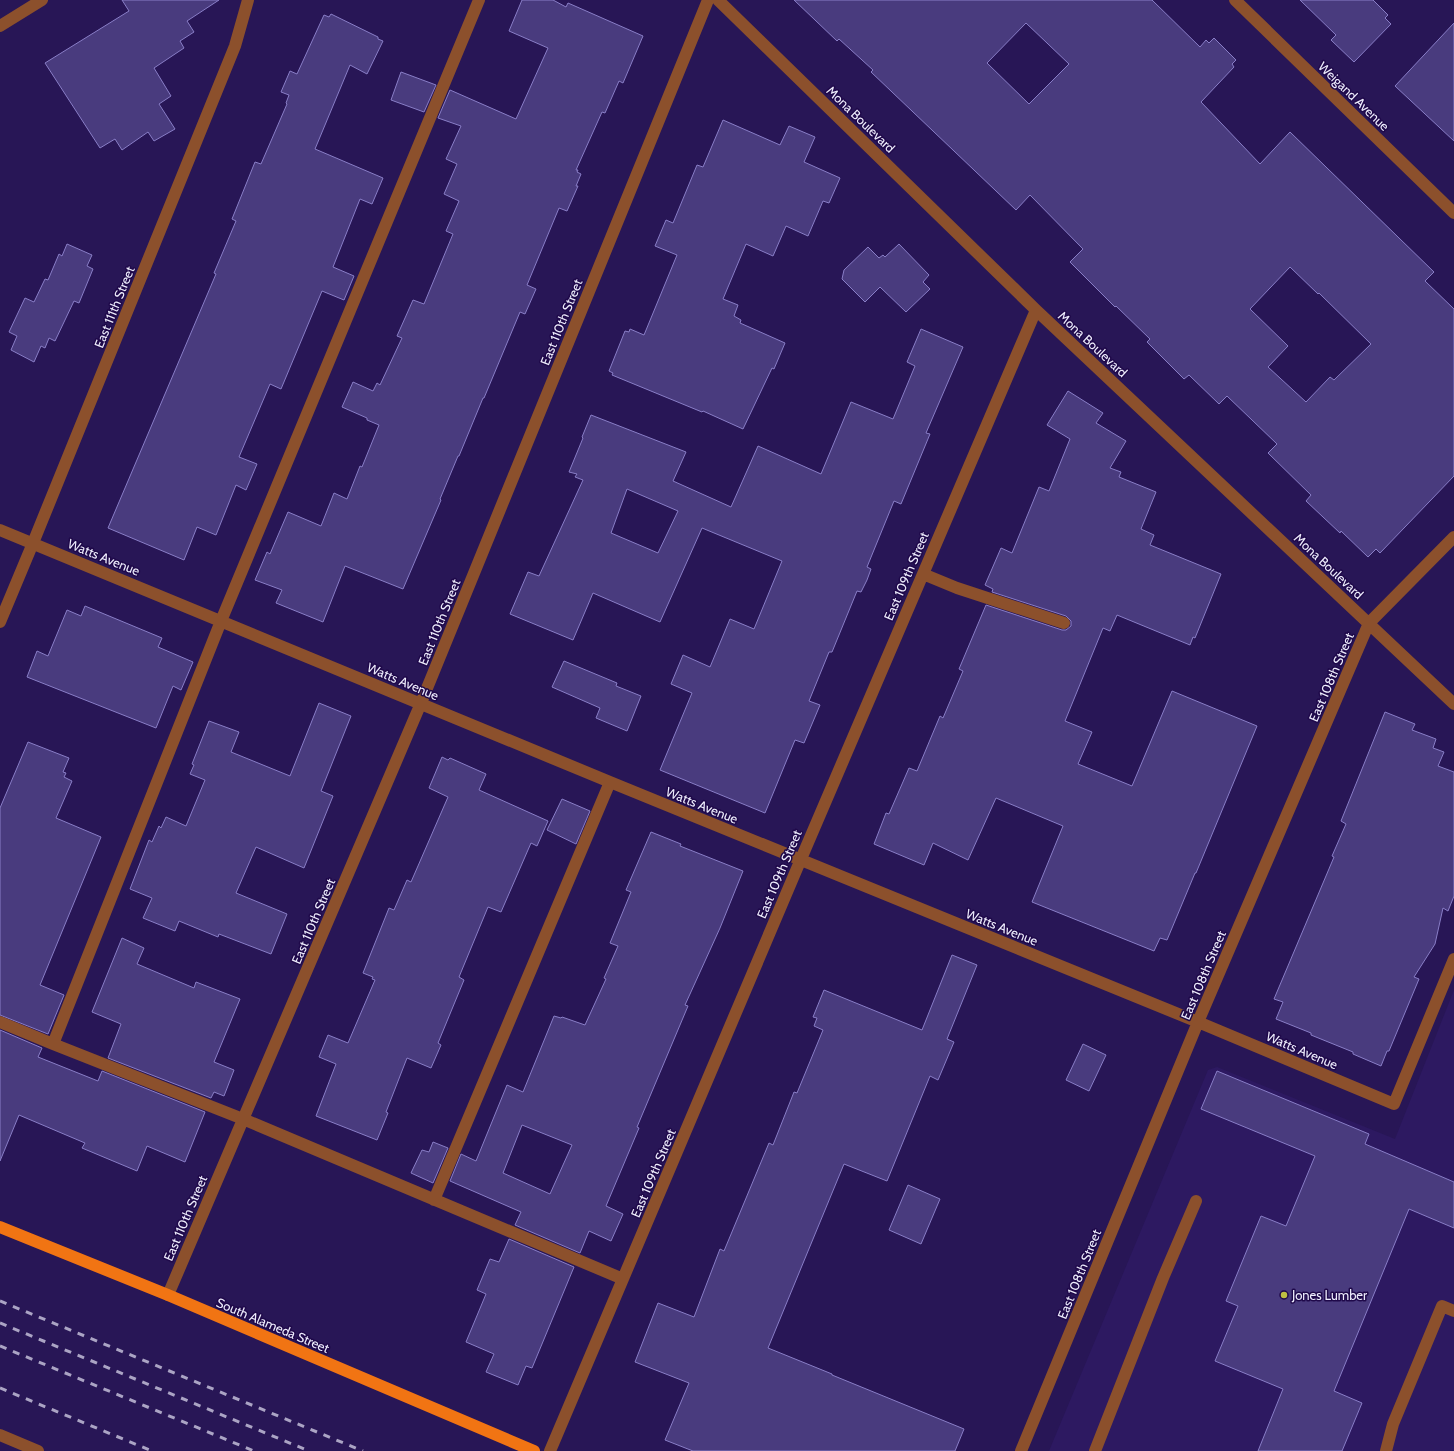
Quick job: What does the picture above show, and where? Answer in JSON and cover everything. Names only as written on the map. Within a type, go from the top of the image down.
[{"type":"main road","name":"South Alameda Street","points":[[0,1227],[168,1295],[534,1451]]},
{"type":"street","points":[[0,26],[42,0]]},
{"type":"street","name":"East 111th Street","points":[[0,622],[232,53],[248,0]]},
{"type":"street","points":[[53,1044],[221,621],[479,0]]},
{"type":"street","name":"East 110th Street","points":[[168,1295],[421,703],[708,0]]},
{"type":"street","name":"Mona Boulevard","points":[[718,0],[1036,310],[1454,704]]},
{"type":"street","name":"Weigand Avenue","points":[[1235,0],[1454,213]]},
{"type":"street","name":"East 109th Street","points":[[550,1451],[1036,310]]},
{"type":"street","name":"Watts Avenue","points":[[0,530],[1394,1104],[1454,959]]},
{"type":"street","name":"East 108th Street","points":[[1020,1451],[1198,1022],[1369,623],[1454,537]]},
{"type":"street","points":[[923,574],[957,588],[1064,623]]},
{"type":"street","points":[[434,1200],[610,782]]},
{"type":"street","points":[[0,1022],[243,1119],[623,1279]]},
{"type":"street","points":[[1095,1451],[1163,1278],[1196,1201]]},
{"type":"street","points":[[1386,1451],[1393,1424],[1442,1306],[1454,1311]]},
{"type":"street","points":[[0,1435],[38,1451]]},
{"type":"shaded area","name":"Jones Lumber","points":[[1454,990],[1454,1451],[1049,1451],[1208,1070],[1217,1067],[1395,1139]]},
{"type":"building","points":[[122,0],[219,0],[187,21],[194,32],[180,41],[184,48],[154,68],[171,96],[159,104],[175,129],[154,141],[148,132],[122,150],[115,139],[100,148],[45,63],[129,11]]},
{"type":"building","points":[[522,0],[553,0],[566,7],[568,3],[643,36],[623,83],[619,81],[605,113],[602,112],[576,170],[578,170],[577,172],[581,174],[576,186],[578,186],[567,211],[559,208],[527,285],[536,289],[525,314],[520,312],[403,589],[345,566],[323,622],[276,603],[282,590],[255,580],[267,552],[270,554],[288,512],[321,526],[334,493],[347,499],[360,466],[362,467],[379,425],[342,407],[353,382],[373,391],[377,383],[380,385],[402,338],[397,336],[413,300],[424,304],[453,234],[446,231],[459,201],[444,194],[457,164],[446,159],[461,126],[438,118],[450,90],[516,119],[548,48],[509,31]]},
{"type":"building","points":[[794,0],[1152,0],[1200,47],[1206,40],[1209,43],[1214,38],[1236,60],[1232,64],[1234,67],[1201,102],[1260,164],[1290,132],[1434,272],[1425,281],[1454,309],[1454,476],[1380,553],[1376,549],[1368,557],[1306,501],[1311,495],[1268,453],[1277,444],[1227,396],[1219,404],[1189,375],[1184,379],[1147,342],[1150,339],[1116,306],[1115,307],[1070,262],[1083,249],[1030,195],[1016,210],[871,72],[873,70],[839,39],[837,41]],"holes":[[[1026,23],[1069,64],[1029,104],[987,63]],[[1290,267],[1371,344],[1334,380],[1330,377],[1306,402],[1268,367],[1288,346],[1250,309]]]},
{"type":"building","points":[[1300,0],[1373,0],[1388,15],[1385,18],[1391,24],[1354,62],[1331,40],[1336,35]]},
{"type":"building","points":[[331,14],[378,37],[378,39],[383,41],[367,74],[350,65],[315,149],[383,178],[372,204],[360,199],[333,267],[354,276],[344,300],[322,291],[281,389],[270,384],[239,457],[257,464],[246,490],[236,485],[216,535],[197,527],[184,560],[108,528],[216,274],[214,273],[236,221],[232,219],[255,162],[261,164],[287,104],[289,95],[281,92],[290,71],[297,74],[324,15],[329,17]]},
{"type":"building","points":[[1454,23],[1454,141],[1395,86]]},
{"type":"building","points":[[401,72],[436,85],[424,112],[391,100]]},
{"type":"building","points":[[723,120],[780,145],[789,126],[815,137],[804,162],[840,178],[829,203],[823,201],[808,236],[786,226],[773,256],[746,244],[723,299],[738,305],[734,316],[741,320],[740,323],[785,343],[774,369],[772,368],[743,429],[703,411],[702,412],[612,375],[613,373],[609,371],[625,331],[629,332],[630,329],[644,335],[677,255],[655,246],[666,220],[673,223],[697,165],[703,167]]},
{"type":"building","points":[[67,244],[92,255],[87,266],[93,269],[79,303],[74,301],[55,341],[49,338],[45,348],[41,346],[34,362],[11,350],[17,336],[9,332],[25,298],[34,302],[45,279],[48,280],[59,254],[62,256]]},
{"type":"building","points":[[899,244],[929,275],[923,282],[930,289],[906,312],[880,287],[865,302],[842,279],[844,270],[868,247],[879,258],[883,255],[885,257]]},
{"type":"building","points":[[921,329],[963,347],[926,433],[930,434],[901,504],[894,501],[867,567],[871,569],[867,580],[861,592],[857,591],[832,652],[829,652],[809,701],[820,705],[804,743],[795,740],[765,813],[660,770],[692,693],[671,684],[683,655],[710,667],[730,619],[754,629],[782,561],[702,528],[660,622],[593,593],[573,640],[510,614],[528,572],[539,576],[583,480],[575,477],[577,474],[569,472],[591,415],[686,452],[673,481],[731,507],[758,446],[821,474],[851,402],[893,419],[915,366],[907,362]],"holes":[[[627,489],[678,511],[658,553],[611,533]]]},
{"type":"building","points":[[1068,391],[1103,413],[1096,423],[1126,441],[1110,468],[1121,472],[1119,477],[1156,492],[1141,529],[1154,535],[1150,545],[1221,574],[1195,638],[1193,637],[1190,645],[1117,615],[1110,631],[1103,628],[1065,721],[1092,732],[1078,764],[1132,786],[1172,691],[1257,726],[1167,940],[1160,938],[1154,951],[1032,902],[1063,826],[996,798],[968,860],[933,843],[924,865],[874,844],[886,813],[889,814],[909,768],[917,771],[940,716],[943,718],[963,671],[959,669],[986,605],[1062,630],[1066,630],[1071,626],[1071,621],[1066,616],[992,592],[993,589],[985,585],[1001,548],[1012,553],[1039,487],[1049,491],[1070,439],[1047,425]]},
{"type":"building","points":[[85,606],[162,638],[158,647],[193,662],[181,690],[173,686],[156,728],[27,677],[37,651],[48,656],[67,610],[81,616]]},
{"type":"building","points":[[564,661],[617,683],[616,686],[641,696],[627,731],[596,718],[600,708],[552,687]]},
{"type":"building","points":[[319,703],[351,716],[321,791],[333,796],[304,868],[256,847],[236,893],[287,914],[271,954],[219,934],[218,937],[179,921],[175,931],[143,918],[152,898],[130,889],[149,840],[152,842],[159,826],[161,828],[166,817],[186,826],[205,780],[190,774],[194,765],[192,764],[209,721],[239,732],[231,752],[290,776]]},
{"type":"building","points":[[1385,712],[1415,724],[1412,730],[1436,739],[1433,748],[1444,752],[1438,766],[1454,772],[1454,896],[1448,911],[1443,908],[1435,944],[1414,977],[1419,979],[1389,1051],[1387,1051],[1381,1066],[1353,1054],[1353,1052],[1311,1035],[1311,1033],[1276,1019],[1283,1002],[1274,999],[1334,857],[1332,856],[1346,824],[1341,821]]},
{"type":"building","points":[[28,742],[69,758],[63,772],[66,773],[64,777],[72,781],[56,818],[101,837],[40,985],[64,995],[48,1034],[0,1015],[0,808]]},
{"type":"building","points":[[442,757],[448,760],[450,758],[486,774],[479,790],[548,821],[537,846],[531,843],[501,912],[488,907],[459,977],[464,980],[438,1043],[441,1045],[431,1068],[407,1058],[377,1140],[316,1116],[336,1064],[319,1057],[328,1035],[348,1043],[375,980],[372,979],[373,977],[363,973],[389,908],[394,910],[407,880],[411,882],[448,797],[429,788]]},
{"type":"building","points":[[562,799],[590,811],[576,844],[547,830]]},
{"type":"building","points":[[651,832],[681,844],[680,846],[743,871],[720,928],[685,1005],[688,1006],[637,1127],[639,1128],[606,1206],[623,1214],[611,1241],[589,1231],[580,1253],[515,1225],[521,1212],[450,1181],[461,1154],[476,1161],[507,1085],[523,1092],[554,1016],[562,1017],[585,1025],[606,979],[604,978],[618,946],[610,943],[631,892],[626,890]],"holes":[[[522,1125],[572,1145],[550,1194],[503,1173]]]},
{"type":"building","points":[[122,938],[144,948],[137,964],[194,988],[196,982],[240,999],[214,1062],[234,1070],[224,1096],[214,1092],[211,1098],[108,1058],[121,1024],[92,1012]]},
{"type":"building","points":[[952,955],[977,965],[947,1039],[954,1042],[938,1080],[930,1076],[887,1181],[844,1164],[768,1348],[964,1429],[955,1451],[693,1451],[665,1440],[689,1383],[635,1362],[658,1303],[694,1317],[720,1249],[724,1251],[769,1143],[773,1145],[794,1092],[797,1093],[823,1030],[814,1026],[817,1018],[813,1017],[824,990],[922,1030]]},
{"type":"building","points":[[0,1030],[42,1048],[38,1057],[98,1081],[102,1071],[205,1112],[185,1162],[147,1146],[137,1171],[82,1148],[85,1143],[19,1115],[0,1161]]},
{"type":"building","points":[[1083,1044],[1106,1055],[1089,1091],[1066,1080]]},
{"type":"building","points":[[1217,1071],[1369,1134],[1365,1144],[1454,1182],[1454,1228],[1409,1209],[1334,1391],[1362,1403],[1342,1451],[1258,1451],[1283,1389],[1215,1361],[1238,1306],[1226,1301],[1261,1216],[1286,1226],[1315,1156],[1201,1109]]},
{"type":"building","points":[[433,1142],[448,1148],[433,1183],[411,1173],[422,1150],[429,1152]]},
{"type":"building","points":[[908,1185],[940,1199],[921,1244],[889,1230]]},
{"type":"building","points":[[509,1239],[574,1267],[532,1368],[526,1366],[518,1385],[486,1372],[494,1354],[466,1342],[486,1294],[477,1290],[490,1259],[499,1262]]},
{"type":"railway","points":[[0,1301],[363,1451]]},
{"type":"railway","points":[[0,1323],[309,1451]]},
{"type":"railway","points":[[0,1346],[254,1451]]},
{"type":"railway","points":[[0,1388],[152,1451]]},
{"type":"place","name":"Jones Lumber","points":[[1284,1295]]}]
